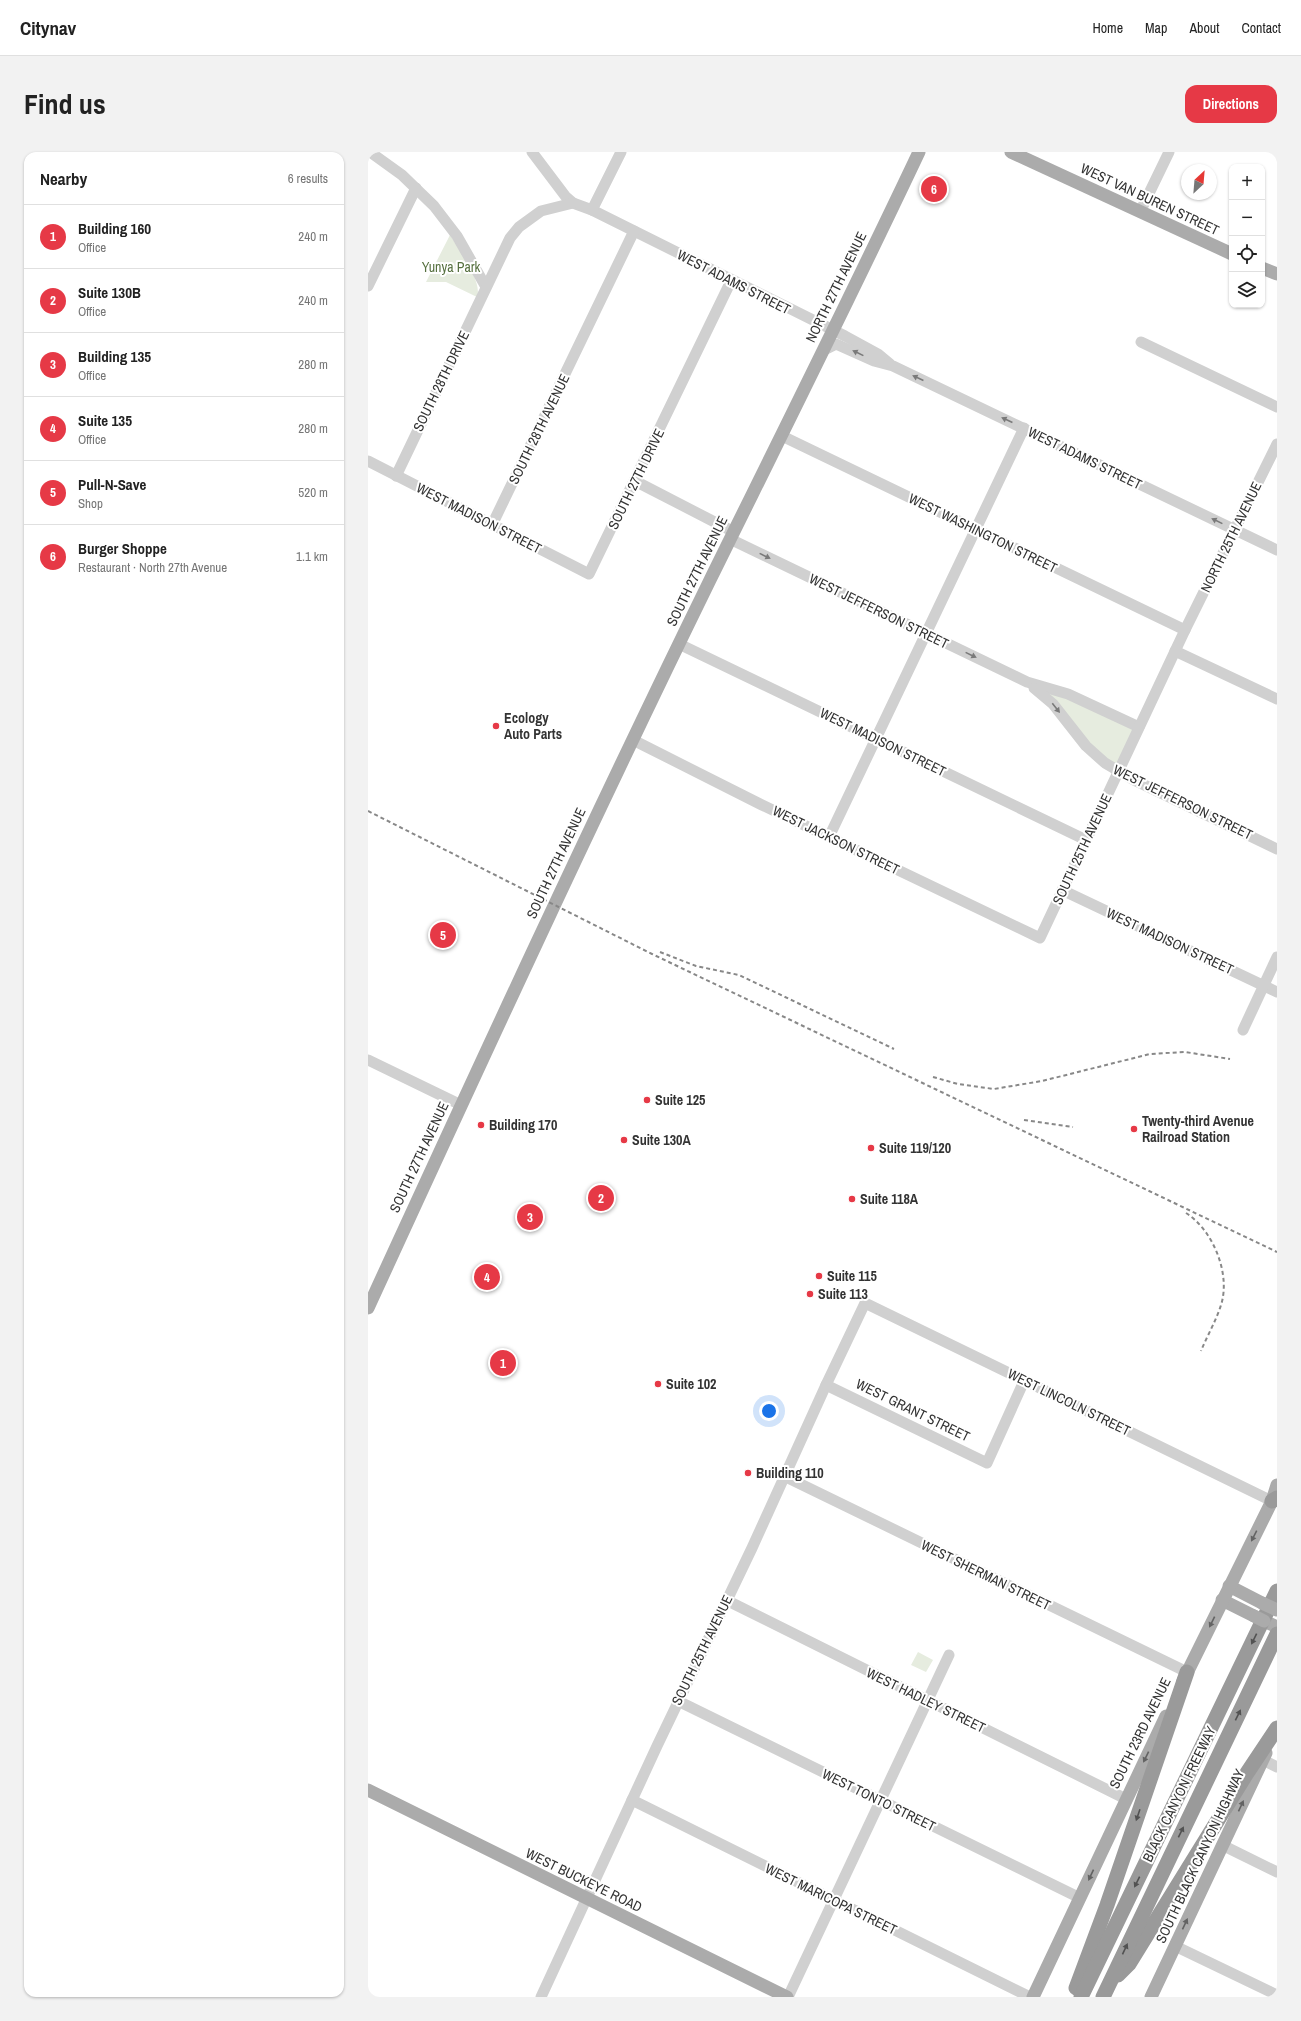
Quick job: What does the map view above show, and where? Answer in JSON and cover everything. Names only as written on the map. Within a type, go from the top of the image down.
[{"type":"highway","name":"BLACK CANYON FREEWAY","points":[[1081,1997],[1277,1591]]},
{"type":"highway","name":"BLACK CANYON FREEWAY","points":[[1106,1991],[1277,1634]]},
{"type":"highway","points":[[1072,1997],[1107,1905],[1187,1672]]},
{"type":"highway","points":[[1106,1991],[1129,1964],[1247,1773],[1277,1728]]},
{"type":"main road","name":"NORTH 27TH AVENUE","points":[[782,436],[919,152]]},
{"type":"main road","name":"WEST VAN BUREN STREET","points":[[1011,152],[1229,253]]},
{"type":"main road","points":[[1265,269],[1277,274]]},
{"type":"main road","name":"SOUTH 27TH AVENUE","points":[[368,1308],[460,1106],[633,740],[782,436]]},
{"type":"main road","name":"SOUTH 23RD AVENUE","points":[[1033,1997],[1228,1586],[1275,1499],[1277,1485]]},
{"type":"main road","points":[[1228,1586],[1277,1610]]},
{"type":"main road","points":[[1222,1600],[1277,1627]]},
{"type":"main road","name":"SOUTH BLACK CANYON HIGHWAY","points":[[1151,1997],[1277,1728]]},
{"type":"main road","name":"WEST BUCKEYE ROAD","points":[[368,1790],[787,1997]]},
{"type":"street","points":[[370,152],[416,188],[434,206],[456,234],[486,287]]},
{"type":"street","name":"WEST ADAMS STREET","points":[[532,152],[558,188],[573,203],[592,210],[833,331],[878,354],[893,366]]},
{"type":"street","points":[[592,210],[621,152]]},
{"type":"street","points":[[1140,212],[1169,152]]},
{"type":"street","points":[[368,286],[416,188]]},
{"type":"street","name":"SOUTH 28TH DRIVE","points":[[396,476],[510,238],[519,227],[541,211],[573,203]]},
{"type":"street","name":"SOUTH 28TH AVENUE","points":[[492,525],[634,231]]},
{"type":"street","name":"SOUTH 27TH DRIVE","points":[[589,574],[731,281]]},
{"type":"street","points":[[1141,342],[1277,407]]},
{"type":"street","name":"WEST ADAMS STREET","points":[[824,350],[836,344],[874,361],[893,366],[1277,550]]},
{"type":"street","points":[[829,836],[1024,428]]},
{"type":"street","name":"WEST WASHINGTON STREET","points":[[782,436],[1185,630]]},
{"type":"street","name":"NORTH 25TH AVENUE","points":[[1185,630],[1233,529],[1277,444]]},
{"type":"street","name":"WEST MADISON STREET","points":[[368,462],[589,574]]},
{"type":"street","name":"WEST JEFFERSON STREET","points":[[635,481],[732,536],[926,633],[1027,682],[1068,694],[1139,727]]},
{"type":"street","name":"SOUTH 25TH AVENUE","points":[[1040,938],[1185,630]]},
{"type":"street","name":"WEST MADISON STREET","points":[[679,644],[1086,840]]},
{"type":"street","points":[[1175,651],[1277,700]]},
{"type":"street","name":"WEST JEFFERSON STREET","points":[[1027,682],[1053,704],[1094,755],[1118,771],[1277,848]]},
{"type":"street","name":"WEST JACKSON STREET","points":[[633,740],[1040,938]]},
{"type":"street","name":"WEST MADISON STREET","points":[[1062,890],[1277,992]]},
{"type":"street","points":[[1243,1030],[1277,957]]},
{"type":"street","points":[[368,1060],[460,1106]]},
{"type":"street","name":"SOUTH 25TH AVENUE","points":[[541,1997],[865,1303]]},
{"type":"street","name":"WEST LINCOLN STREET","points":[[865,1303],[1024,1381],[1275,1499]]},
{"type":"street","name":"WEST GRANT STREET","points":[[826,1385],[987,1463],[1024,1381]]},
{"type":"street","name":"WEST SHERMAN STREET","points":[[784,1476],[1187,1672]]},
{"type":"street","name":"WEST HADLEY STREET","points":[[726,1600],[1126,1799]]},
{"type":"street","points":[[787,1997],[949,1655]]},
{"type":"street","name":"WEST TONTO STREET","points":[[678,1701],[1080,1898]]},
{"type":"street","points":[[1263,1760],[1277,1767]]},
{"type":"street","name":"WEST MARICOPA STREET","points":[[632,1800],[1030,1997]]},
{"type":"street","points":[[1222,1845],[1277,1872]]},
{"type":"street","points":[[1174,1946],[1277,1995]]},
{"type":"green space","name":"Yunya Park","points":[[450,235],[464,256],[473,274],[478,291],[477,297],[446,282],[426,282]]},
{"type":"green space","points":[[1052,690],[1139,727],[1119,771],[1105,763],[1044,695]]},
{"type":"green space","points":[[918,1652],[933,1660],[926,1672],[911,1665]]},
{"type":"railway","points":[[368,811],[652,954],[1277,1252]]},
{"type":"railway","points":[[660,952],[696,966],[739,975],[894,1049]]},
{"type":"railway","points":[[933,1077],[958,1084],[994,1089],[1042,1081],[1150,1054],[1185,1052],[1230,1059]]},
{"type":"railway","points":[[1024,1120],[1073,1127]]},
{"type":"railway","points":[[1186,1213],[1196,1221],[1212,1241],[1224,1280],[1221,1305],[1201,1351]]},
{"type":"place","name":"Burger Shoppe","points":[[934,189]]},
{"type":"place","name":"Ecology Auto Parts","points":[[496,726]]},
{"type":"place","name":"Pull-N-Save","points":[[443,935]]},
{"type":"place","name":"Suite 125","points":[[647,1100]]},
{"type":"place","name":"Building 170","points":[[481,1125]]},
{"type":"place","name":"Twenty-third Avenue Railroad Station","points":[[1134,1129]]},
{"type":"place","name":"Suite 130A","points":[[624,1140]]},
{"type":"place","name":"Suite 119/120","points":[[871,1148]]},
{"type":"place","name":"Suite 130B","points":[[601,1198]]},
{"type":"place","name":"Suite 118A","points":[[852,1199]]},
{"type":"place","name":"Building 135","points":[[530,1217]]},
{"type":"place","name":"Suite 115","points":[[819,1276]]},
{"type":"place","name":"Suite 135","points":[[487,1277]]},
{"type":"place","name":"Suite 113","points":[[810,1294]]},
{"type":"place","name":"Building 160","points":[[503,1363]]},
{"type":"place","name":"Suite 102","points":[[658,1384]]},
{"type":"place","name":"Building 110","points":[[748,1473]]}]
